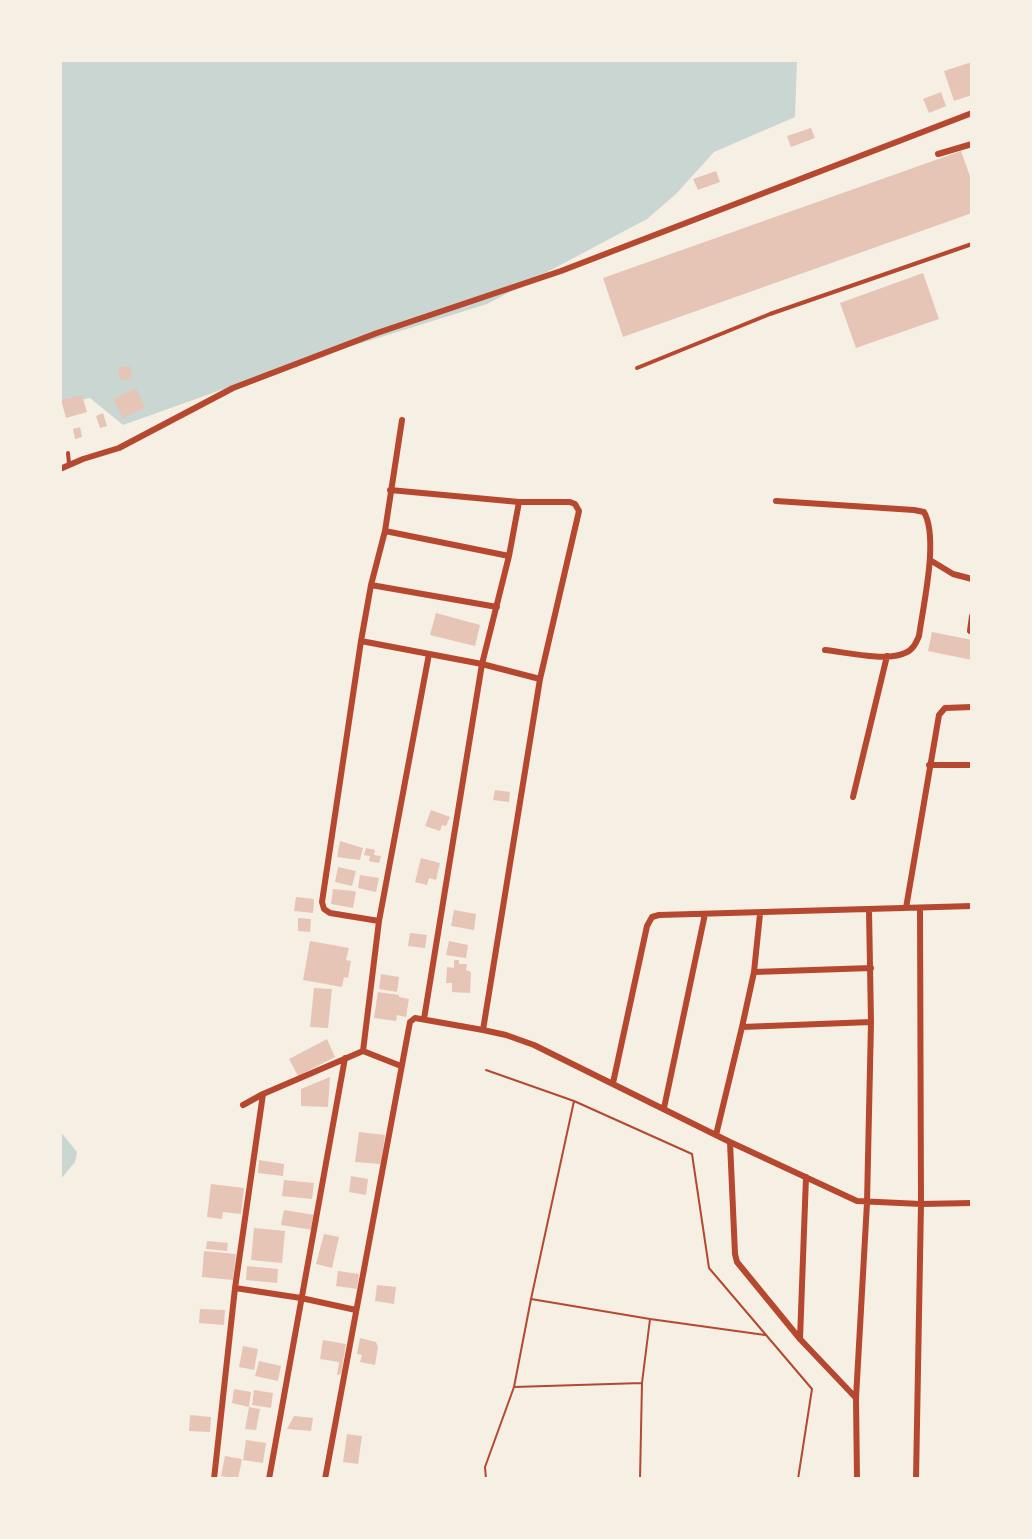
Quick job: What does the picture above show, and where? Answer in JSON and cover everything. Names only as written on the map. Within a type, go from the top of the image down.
[{"type":"street","points":[[60,469],[119,448],[233,388],[377,333],[561,271],[972,113]]},
{"type":"street","points":[[938,154],[972,144]]},
{"type":"street","points":[[380,921],[330,913],[324,909],[322,902],[361,641],[371,585],[385,531],[402,420]]},
{"type":"street","points":[[390,490],[519,502],[570,502],[575,504],[579,511],[540,679],[483,1030]]},
{"type":"street","points":[[776,501],[914,510],[924,513],[929,521],[930,560],[919,636],[915,646],[904,654],[887,656],[825,650]]},
{"type":"street","points":[[424,1019],[482,664],[509,556],[519,502]]},
{"type":"street","points":[[385,531],[509,556]]},
{"type":"street","points":[[930,560],[953,574],[972,579]]},
{"type":"street","points":[[371,585],[497,607]]},
{"type":"street","points":[[970,632],[972,616]]},
{"type":"street","points":[[361,641],[482,664],[540,679]]},
{"type":"street","points":[[363,1051],[380,921],[429,654]]},
{"type":"street","points":[[853,797],[887,656]]},
{"type":"street","points":[[906,908],[939,715],[945,708],[972,706]]},
{"type":"street","points":[[929,765],[972,765]]},
{"type":"street","points":[[613,1083],[647,926],[652,917],[972,906]]},
{"type":"street","points":[[916,1479],[921,1204],[920,908]]},
{"type":"street","points":[[857,1479],[856,1398],[867,1203],[871,1023],[869,910]]},
{"type":"street","points":[[664,1108],[705,914]]},
{"type":"street","points":[[716,1134],[754,972],[760,914]]},
{"type":"street","points":[[754,972],[871,968]]},
{"type":"street","points":[[325,1479],[401,1066],[412,1019],[424,1019],[483,1030],[534,1045],[730,1142],[857,1201],[921,1204],[972,1203]]},
{"type":"street","points":[[742,1027],[871,1023]]},
{"type":"street","points":[[243,1105],[263,1094],[363,1051],[401,1066]]},
{"type":"street","points":[[269,1479],[345,1058]]},
{"type":"street","points":[[214,1479],[235,1288],[263,1094]]},
{"type":"street","points":[[730,1142],[735,1254],[738,1262],[800,1339],[856,1398]]},
{"type":"street","points":[[800,1339],[806,1177]]},
{"type":"street","points":[[235,1288],[356,1310]]},
{"type":"lane","points":[[637,368],[770,314],[972,244]]},
{"type":"lane","points":[[68,453],[69,465]]},
{"type":"path","points":[[486,1070],[574,1101],[692,1154],[709,1268],[812,1389],[798,1479]]},
{"type":"path","points":[[486,1479],[485,1467],[514,1387],[574,1101]]},
{"type":"path","points":[[531,1299],[765,1335]]},
{"type":"path","points":[[640,1479],[642,1383],[650,1319]]},
{"type":"path","points":[[514,1387],[642,1383]]},
{"type":"shaded area","points":[[60,60],[797,60],[795,117],[714,152],[676,194],[647,219],[487,304],[291,365],[123,425],[90,398],[60,405]]},
{"type":"shaded area","points":[[60,1131],[77,1152],[75,1162],[60,1180]]},
{"type":"building","points":[[972,62],[972,95],[954,101],[944,71]]},
{"type":"building","points":[[941,92],[946,106],[929,113],[923,99]]},
{"type":"building","points":[[811,128],[815,138],[791,147],[787,136]]},
{"type":"building","points":[[961,151],[972,182],[972,213],[623,337],[603,278]]},
{"type":"building","points":[[716,171],[720,182],[698,190],[693,179]]},
{"type":"building","points":[[923,273],[939,319],[856,348],[840,303]]},
{"type":"building","points":[[130,366],[132,379],[120,380],[118,367]]},
{"type":"building","points":[[136,388],[145,408],[123,418],[113,399]]},
{"type":"building","points":[[82,395],[87,412],[66,418],[61,400]]},
{"type":"building","points":[[103,413],[107,426],[100,428],[96,416]]},
{"type":"building","points":[[80,427],[82,437],[75,439],[73,429]]},
{"type":"building","points":[[436,613],[480,625],[475,646],[430,635]]},
{"type":"building","points":[[932,632],[972,640],[972,660],[928,651]]},
{"type":"building","points":[[495,790],[510,792],[509,802],[493,800]]},
{"type":"building","points":[[431,810],[450,817],[446,826],[442,825],[440,831],[425,826]]},
{"type":"building","points":[[340,841],[363,848],[360,860],[337,857]]},
{"type":"building","points":[[366,848],[375,850],[374,855],[381,856],[379,863],[369,861],[370,856],[364,855]]},
{"type":"building","points":[[421,858],[440,863],[436,880],[429,878],[427,885],[415,882]]},
{"type":"building","points":[[338,867],[356,871],[352,886],[335,882]]},
{"type":"building","points":[[360,875],[379,878],[376,892],[358,888]]},
{"type":"building","points":[[333,889],[356,892],[353,908],[331,904]]},
{"type":"building","points":[[296,897],[314,899],[313,913],[294,911]]},
{"type":"building","points":[[454,910],[476,914],[474,930],[451,926]]},
{"type":"building","points":[[298,918],[311,919],[310,932],[298,931]]},
{"type":"building","points":[[410,933],[427,935],[425,948],[408,946]]},
{"type":"building","points":[[310,941],[349,948],[346,960],[351,961],[348,978],[344,977],[342,987],[303,980]]},
{"type":"building","points":[[449,941],[468,945],[466,958],[446,955]]},
{"type":"building","points":[[454,960],[459,960],[459,964],[467,964],[466,970],[471,972],[470,993],[452,992],[452,983],[446,983],[447,967],[454,968]]},
{"type":"building","points":[[381,974],[399,977],[397,992],[379,989]]},
{"type":"building","points":[[314,988],[332,989],[328,1028],[310,1027]]},
{"type":"building","points":[[378,992],[409,999],[406,1017],[397,1015],[396,1021],[374,1018]]},
{"type":"building","points":[[327,1039],[335,1057],[298,1076],[289,1059]]},
{"type":"building","points":[[330,1077],[328,1107],[301,1106],[301,1089]]},
{"type":"building","points":[[359,1132],[385,1135],[381,1164],[355,1162]]},
{"type":"building","points":[[259,1160],[284,1164],[283,1176],[258,1173]]},
{"type":"building","points":[[351,1176],[368,1179],[366,1195],[349,1192]]},
{"type":"building","points":[[284,1180],[314,1183],[312,1199],[282,1196]]},
{"type":"building","points":[[211,1184],[244,1188],[241,1214],[223,1212],[222,1219],[207,1217]]},
{"type":"building","points":[[284,1210],[315,1215],[313,1230],[281,1225]]},
{"type":"building","points":[[254,1228],[285,1231],[282,1263],[251,1260]]},
{"type":"building","points":[[324,1234],[339,1237],[332,1268],[316,1264]]},
{"type":"building","points":[[207,1241],[228,1243],[227,1251],[206,1249]]},
{"type":"building","points":[[204,1251],[236,1254],[233,1280],[202,1277]]},
{"type":"building","points":[[247,1266],[278,1269],[277,1283],[246,1280]]},
{"type":"building","points":[[338,1271],[359,1274],[357,1289],[336,1286]]},
{"type":"building","points":[[377,1285],[396,1287],[394,1304],[375,1301]]},
{"type":"building","points":[[200,1309],[225,1310],[224,1325],[199,1323]]},
{"type":"building","points":[[360,1338],[376,1342],[378,1347],[375,1365],[360,1362],[362,1355],[357,1354]]},
{"type":"building","points":[[323,1340],[346,1344],[341,1374],[337,1375],[339,1362],[320,1359]]},
{"type":"building","points":[[243,1346],[258,1349],[254,1370],[239,1367]]},
{"type":"building","points":[[259,1361],[281,1366],[278,1381],[255,1376]]},
{"type":"building","points":[[234,1389],[251,1392],[249,1407],[232,1403]]},
{"type":"building","points":[[254,1390],[273,1393],[271,1408],[252,1405]]},
{"type":"building","points":[[249,1407],[260,1409],[256,1430],[245,1429]]},
{"type":"building","points":[[190,1415],[211,1417],[210,1432],[189,1431]]},
{"type":"building","points":[[294,1416],[313,1418],[311,1431],[287,1429]]},
{"type":"building","points":[[347,1434],[362,1436],[358,1464],[343,1462]]},
{"type":"building","points":[[246,1440],[266,1443],[263,1463],[243,1460]]},
{"type":"building","points":[[225,1456],[242,1459],[238,1479],[221,1476]]}]
